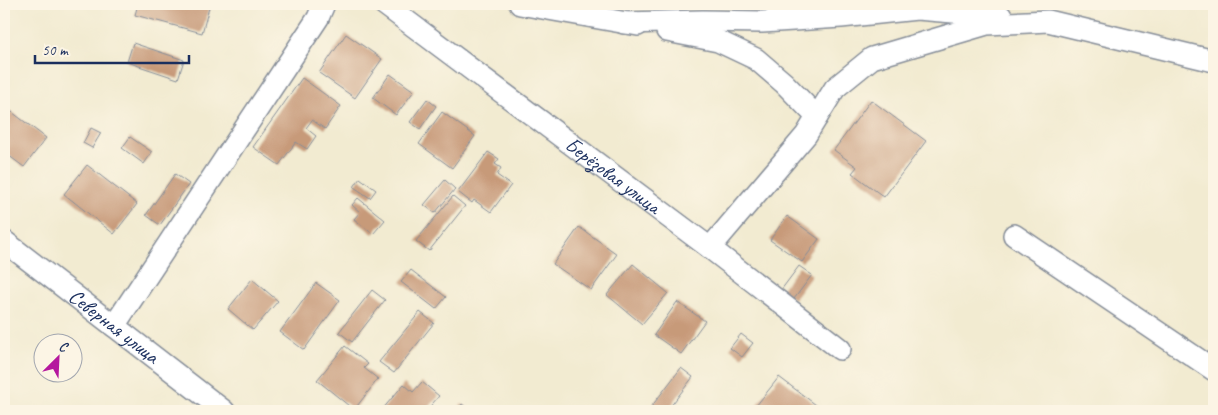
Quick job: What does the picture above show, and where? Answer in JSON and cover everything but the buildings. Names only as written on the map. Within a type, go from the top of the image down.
[{"type":"street","points":[[114,326],[318,18],[324,4]]},
{"type":"street","name":"Берёзовая улица","points":[[384,4],[710,248],[840,350]]},
{"type":"street","points":[[520,4],[718,40],[756,59],[784,83],[817,117]]},
{"type":"street","points":[[624,23],[762,22],[841,17],[917,9],[979,13],[1048,21],[1214,61]]},
{"type":"street","points":[[710,248],[806,135],[836,88],[872,58],[987,24],[1048,21]]},
{"type":"street","points":[[1014,235],[1214,370]]},
{"type":"street","name":"Северная улица","points":[[4,241],[224,411]]}]
